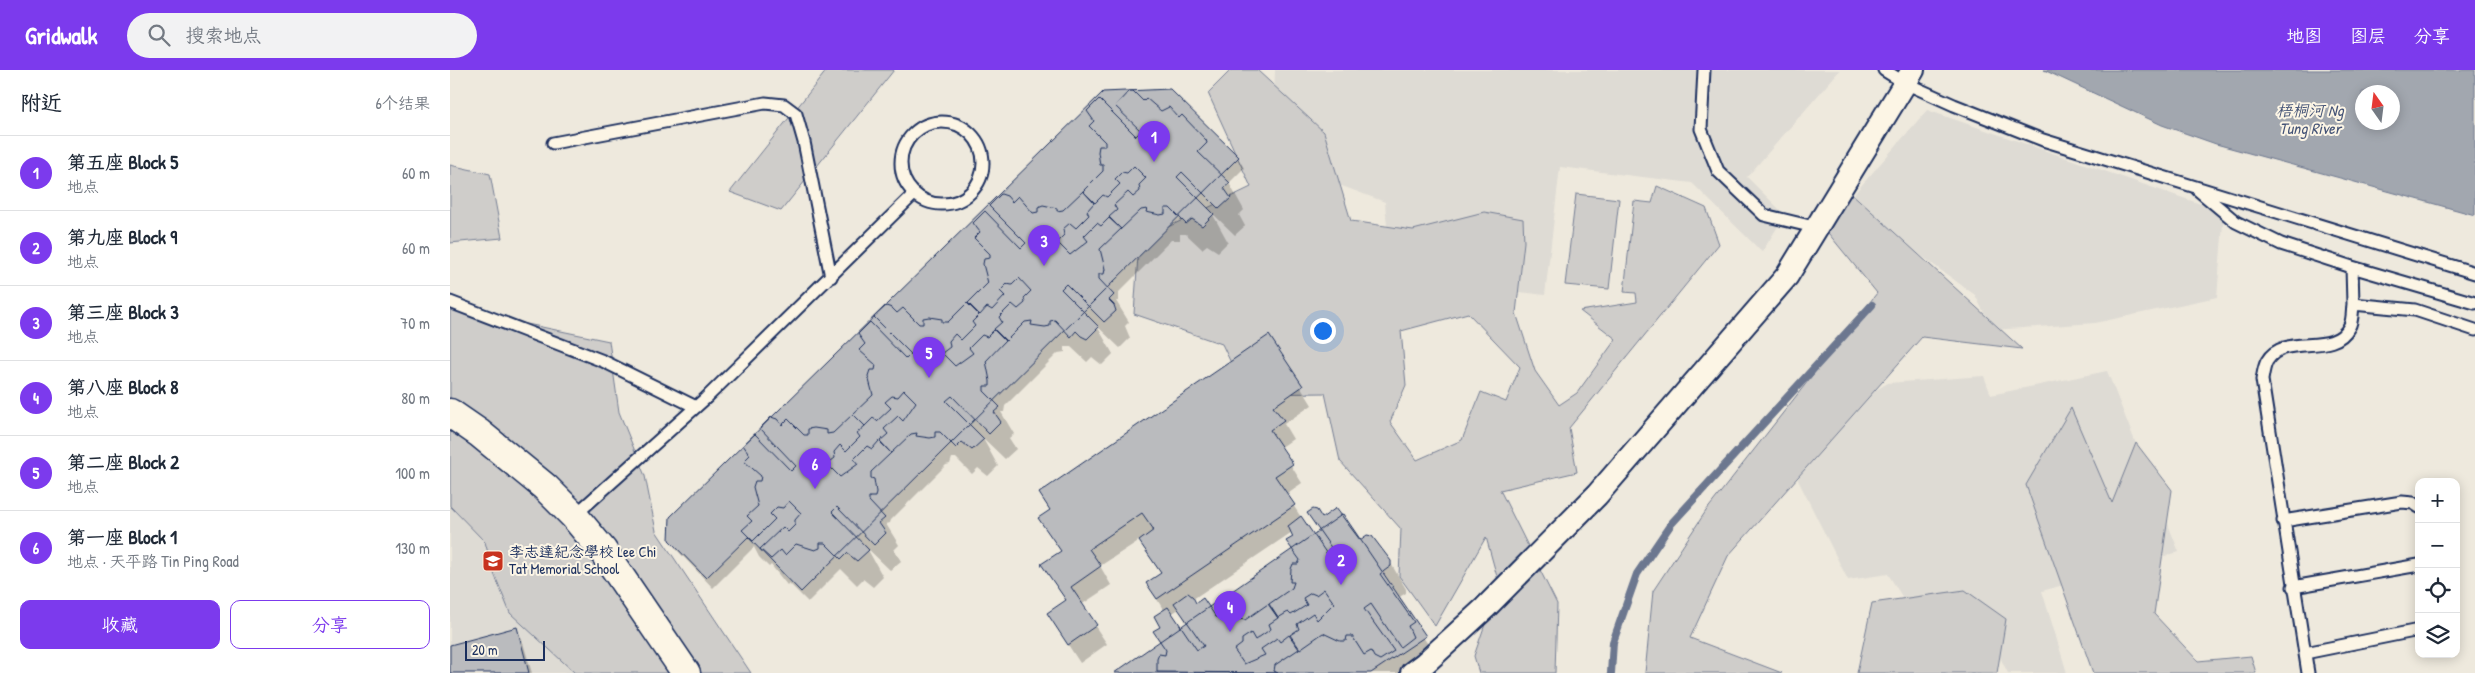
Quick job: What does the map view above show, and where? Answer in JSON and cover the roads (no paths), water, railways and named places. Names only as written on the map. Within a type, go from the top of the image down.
[{"type":"street","points":[[1412,673],[1485,608],[1597,494],[1787,276],[1909,76]]},
{"type":"street","points":[[450,414],[480,433],[546,487],[574,516],[603,551],[686,673]]},
{"type":"lane","points":[[1704,70],[1700,128],[1718,171],[1764,215],[1818,228]]},
{"type":"lane","points":[[1884,70],[1909,76],[1954,105],[2044,140],[2475,273]]},
{"type":"lane","points":[[553,143],[764,103],[784,105],[796,114],[804,142],[831,277]]},
{"type":"lane","points":[[942,121],[959,126],[974,136],[983,159],[982,172],[971,191],[963,198],[944,204],[933,203],[914,194],[904,179],[901,168],[904,146],[915,131],[928,124],[942,121]]},
{"type":"lane","points":[[2192,186],[2236,222],[2281,244],[2475,303]]},
{"type":"lane","points":[[574,516],[696,407],[914,194]]},
{"type":"lane","points":[[2308,673],[2262,380],[2267,361],[2282,349],[2330,343],[2342,336],[2350,326],[2353,304],[2352,267]]},
{"type":"lane","points":[[450,302],[603,361],[696,407]]},
{"type":"lane","points":[[2353,304],[2415,310],[2475,330]]},
{"type":"lane","points":[[2283,521],[2402,502],[2415,504]]},
{"type":"lane","points":[[2293,587],[2415,566]]},
{"type":"lane","points":[[2305,653],[2415,631]]},
{"type":"water","name":"梧桐河 Ng Tung River","points":[[2044,70],[2475,70],[2475,215],[2216,144],[2162,125]]},
{"type":"waterway","points":[[1611,673],[1613,642],[1637,574],[1671,524],[1872,305]]},
{"type":"place","name":"第五座 Block 5","points":[[1154,162]]},
{"type":"place","name":"第三座 Block 3","points":[[1044,266]]},
{"type":"place","name":"第二座 Block 2","points":[[929,378]]},
{"type":"place","name":"第一座 Block 1","points":[[815,489]]},
{"type":"place","name":"李志達紀念學校 Lee Chi Tat Memorial School","points":[[493,561]]},
{"type":"place","name":"第九座 Block 9","points":[[1341,585]]},
{"type":"place","name":"第八座 Block 8","points":[[1230,632]]}]
